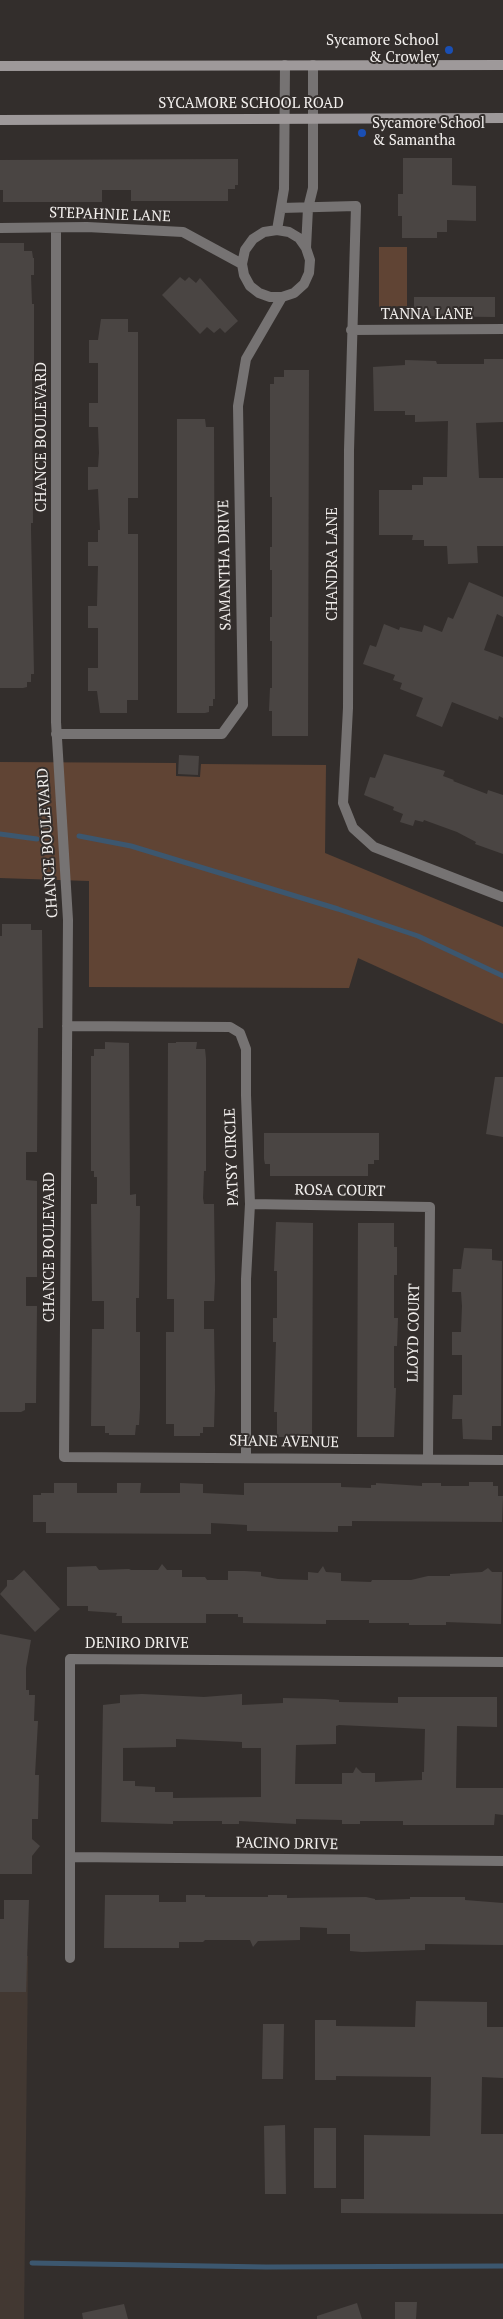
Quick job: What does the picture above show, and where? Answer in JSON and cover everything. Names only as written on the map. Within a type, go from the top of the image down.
[{"type":"main road","points":[[0,66],[503,65]]},
{"type":"main road","name":"SYCAMORE SCHOOL ROAD","points":[[0,120],[503,118]]},
{"type":"street","points":[[277,230],[284,189],[285,65]]},
{"type":"street","name":"SAMANTHA DRIVE","points":[[56,734],[222,734],[243,705],[238,406],[246,359],[282,298],[294,293],[304,284],[310,273],[310,260],[306,248],[308,208],[313,188],[313,65]]},
{"type":"street","name":"CHANDRA LANE","points":[[281,208],[356,206],[351,330],[348,708],[343,803],[352,828],[374,847],[503,897]]},
{"type":"street","name":"STEPAHNIE LANE","points":[[0,228],[183,232],[242,264]]},
{"type":"street","name":"CHANCE BOULEVARD","points":[[56,228],[56,734],[68,920],[64,1457]]},
{"type":"street","points":[[282,298],[270,297],[254,289],[244,275],[242,264],[245,250],[252,239],[264,232],[277,230],[289,232],[299,238],[306,248]]},
{"type":"street","name":"TANNA LANE","points":[[351,330],[503,329]]},
{"type":"street","name":"PATSY CIRCLE","points":[[67,1026],[230,1027],[240,1033],[246,1050],[250,1204],[246,1279],[246,1456]]},
{"type":"street","name":"ROSA COURT","points":[[250,1204],[430,1207]]},
{"type":"street","name":"LLOYD COURT","points":[[428,1459],[430,1207]]},
{"type":"street","name":"SHANE AVENUE","points":[[64,1457],[246,1456],[503,1460]]},
{"type":"street","name":"DENIRO DRIVE","points":[[70,1958],[70,1659],[503,1662]]},
{"type":"street","name":"PACINO DRIVE","points":[[70,1857],[503,1861]]},
{"type":"shaded area","points":[[379,247],[407,247],[407,306],[379,307]]},
{"type":"shaded area","points":[[0,762],[176,763],[176,776],[200,777],[201,764],[326,765],[325,853],[503,927],[503,1024],[358,958],[349,988],[89,987],[89,881],[0,878]]},
{"type":"shaded area","points":[[0,1956],[28,1956],[24,2319],[0,2319]]},
{"type":"building","points":[[403,158],[452,158],[452,185],[476,186],[476,221],[447,220],[447,232],[437,232],[437,238],[402,238],[402,216],[398,216],[398,194],[403,194]]},
{"type":"building","points":[[238,159],[238,185],[235,185],[235,189],[228,189],[228,201],[131,201],[131,190],[102,190],[102,202],[3,202],[3,190],[0,190],[0,160]]},
{"type":"building","points":[[0,243],[24,243],[24,251],[32,251],[34,258],[34,275],[31,275],[32,304],[34,304],[34,371],[32,371],[33,523],[31,523],[31,530],[34,674],[31,674],[31,682],[27,682],[27,687],[23,688],[0,688]]},
{"type":"building","points":[[180,277],[185,281],[189,277],[196,283],[200,278],[238,321],[225,333],[220,328],[214,333],[207,327],[200,334],[162,295]]},
{"type":"building","points":[[414,297],[495,297],[495,317],[414,316]]},
{"type":"building","points":[[101,319],[128,319],[128,332],[138,332],[138,498],[128,498],[128,534],[138,534],[138,700],[127,700],[127,713],[100,713],[97,691],[88,691],[88,668],[98,668],[98,628],[88,628],[88,606],[97,606],[98,566],[88,566],[88,542],[98,542],[98,530],[100,530],[98,489],[88,490],[88,467],[98,467],[99,453],[98,427],[89,427],[89,403],[98,403],[98,363],[89,363],[89,340],[98,340]]},
{"type":"building","points":[[484,359],[503,359],[503,422],[476,423],[479,478],[503,478],[503,546],[477,546],[478,563],[448,564],[447,546],[424,546],[424,540],[412,540],[413,535],[379,535],[379,490],[412,490],[412,485],[423,485],[423,477],[447,477],[448,421],[415,422],[415,415],[405,415],[405,411],[374,411],[373,367],[405,365],[405,360],[436,361],[437,364],[484,364]]},
{"type":"building","points":[[284,370],[309,370],[308,736],[272,736],[272,711],[269,711],[270,688],[272,688],[272,641],[270,641],[270,617],[272,617],[270,547],[272,547],[272,497],[270,497],[270,384],[274,384],[274,377],[284,377]]},
{"type":"building","points":[[177,419],[205,419],[206,427],[214,427],[215,699],[213,699],[213,706],[209,706],[209,712],[205,713],[177,713]]},
{"type":"building","points":[[469,582],[503,597],[503,617],[497,614],[484,650],[503,657],[503,718],[499,716],[498,720],[452,702],[442,727],[416,716],[423,698],[400,689],[402,683],[393,680],[395,675],[363,664],[370,645],[376,647],[384,624],[399,630],[400,627],[422,632],[424,625],[442,632],[448,617],[453,619]]},
{"type":"building","points":[[384,754],[445,771],[443,776],[487,794],[488,790],[503,795],[503,854],[475,844],[476,842],[457,832],[424,820],[423,822],[415,820],[413,826],[400,822],[403,814],[393,810],[394,807],[364,795],[370,777],[375,778]]},
{"type":"building","points":[[179,755],[199,756],[198,775],[178,774]]},
{"type":"building","points":[[2,924],[31,924],[31,930],[42,930],[43,1028],[38,1028],[37,1152],[26,1152],[26,1180],[37,1181],[37,1277],[26,1277],[26,1306],[37,1306],[36,1403],[25,1403],[25,1410],[21,1412],[0,1412],[0,936],[2,936]]},
{"type":"building","points":[[105,1042],[129,1043],[130,1195],[136,1194],[136,1206],[140,1206],[139,1298],[136,1298],[136,1332],[140,1332],[140,1408],[139,1425],[136,1425],[135,1435],[109,1435],[109,1433],[105,1433],[105,1426],[91,1426],[92,1329],[104,1329],[104,1301],[92,1301],[91,1204],[97,1204],[97,1177],[94,1177],[94,1171],[91,1171],[91,1056],[94,1056],[94,1049],[105,1049]]},
{"type":"building","points":[[197,1042],[196,1049],[205,1049],[206,1059],[206,1171],[204,1171],[203,1198],[204,1204],[214,1204],[215,1280],[214,1301],[204,1301],[204,1329],[214,1329],[215,1389],[214,1427],[203,1427],[203,1433],[200,1433],[200,1436],[174,1436],[174,1424],[166,1424],[166,1332],[174,1332],[174,1299],[167,1299],[168,1043]]},
{"type":"building","points":[[495,1077],[503,1077],[503,1137],[486,1134]]},
{"type":"building","points":[[264,1133],[379,1133],[379,1160],[374,1160],[374,1164],[368,1164],[368,1176],[270,1176],[270,1164],[265,1164],[264,1159]]},
{"type":"building","points":[[276,1222],[313,1223],[312,1437],[277,1437],[277,1412],[274,1412],[276,1342],[273,1342],[273,1318],[277,1318],[277,1271],[274,1271]]},
{"type":"building","points":[[358,1223],[394,1223],[394,1247],[397,1247],[397,1275],[394,1275],[394,1318],[398,1318],[397,1346],[394,1346],[394,1388],[396,1388],[394,1437],[357,1437]]},
{"type":"building","points":[[464,1248],[492,1249],[492,1260],[502,1261],[501,1426],[492,1426],[492,1440],[463,1439],[462,1419],[452,1419],[453,1395],[462,1395],[462,1355],[452,1355],[452,1332],[461,1332],[462,1306],[461,1292],[452,1292],[453,1269],[461,1269]]},
{"type":"building","points":[[469,1482],[493,1482],[493,1486],[498,1486],[498,1496],[503,1496],[502,1522],[352,1521],[352,1526],[338,1526],[338,1532],[247,1531],[247,1525],[211,1523],[211,1534],[46,1533],[46,1522],[33,1522],[33,1495],[54,1493],[54,1483],[77,1483],[77,1493],[117,1493],[117,1483],[141,1483],[140,1493],[180,1493],[180,1483],[203,1484],[203,1493],[244,1495],[244,1483],[341,1483],[341,1487],[371,1488],[371,1485],[376,1485],[376,1483],[422,1486],[422,1483],[441,1483],[441,1486],[469,1486]]},
{"type":"building","points":[[162,1564],[167,1570],[182,1570],[182,1577],[205,1577],[207,1580],[228,1580],[228,1571],[245,1571],[261,1572],[261,1576],[278,1579],[308,1580],[308,1572],[318,1573],[323,1566],[326,1572],[341,1573],[341,1581],[371,1582],[372,1580],[411,1580],[428,1576],[450,1576],[450,1574],[482,1572],[488,1568],[492,1572],[502,1572],[501,1624],[446,1622],[446,1625],[409,1625],[409,1623],[369,1623],[369,1620],[326,1620],[326,1624],[243,1623],[243,1617],[238,1617],[238,1614],[206,1614],[206,1623],[122,1623],[122,1616],[116,1616],[117,1613],[88,1611],[88,1606],[67,1606],[67,1567],[96,1566],[99,1570],[158,1570]]},
{"type":"building","points":[[24,1570],[60,1609],[35,1632],[0,1594],[7,1586],[7,1580],[13,1580]]},
{"type":"building","points":[[0,1634],[31,1640],[26,1668],[26,1690],[29,1690],[29,1695],[35,1695],[34,1721],[38,1721],[35,1775],[39,1775],[38,1819],[32,1819],[32,1839],[40,1846],[32,1856],[32,1874],[0,1874]]},
{"type":"building","points":[[142,1694],[204,1697],[242,1694],[242,1705],[283,1703],[283,1698],[339,1700],[339,1702],[398,1703],[398,1697],[497,1697],[497,1727],[457,1726],[456,1788],[503,1788],[503,1815],[495,1814],[494,1825],[403,1825],[403,1821],[360,1821],[360,1824],[342,1824],[342,1820],[296,1819],[296,1824],[239,1821],[239,1824],[222,1824],[222,1821],[173,1821],[173,1824],[101,1822],[103,1705],[120,1703],[120,1695]],"holes":[[[336,1726],[425,1729],[424,1772],[422,1772],[422,1780],[375,1782],[375,1773],[362,1773],[356,1767],[353,1773],[342,1773],[342,1784],[295,1784],[296,1745],[336,1744]],[[176,1739],[242,1742],[242,1748],[261,1748],[261,1797],[173,1798],[173,1792],[155,1792],[155,1787],[135,1786],[135,1781],[123,1781],[123,1748],[176,1747]]]},
{"type":"building","points":[[105,1895],[159,1895],[159,1902],[186,1902],[186,1895],[205,1895],[205,1897],[268,1897],[268,1895],[287,1895],[287,1898],[366,1897],[375,1900],[410,1899],[410,1897],[465,1897],[465,1900],[503,1903],[503,1945],[425,1944],[425,1950],[350,1951],[350,1934],[327,1934],[327,1928],[300,1927],[300,1940],[258,1941],[253,1947],[250,1940],[205,1940],[203,1942],[179,1942],[179,1948],[104,1948]]},
{"type":"building","points":[[4,1900],[29,1900],[26,1992],[0,1992],[0,1919],[4,1919]]},
{"type":"building","points":[[416,2001],[487,2002],[487,2027],[503,2027],[503,2078],[482,2077],[481,2134],[503,2134],[503,2214],[341,2213],[341,2199],[364,2199],[364,2135],[430,2136],[431,2077],[336,2076],[336,2080],[315,2080],[315,2020],[336,2020],[336,2026],[415,2027]]},
{"type":"building","points":[[263,2024],[284,2024],[283,2079],[262,2079]]},
{"type":"building","points":[[285,2125],[286,2194],[265,2194],[264,2126]]},
{"type":"building","points":[[314,2128],[336,2128],[336,2188],[314,2188]]},
{"type":"building","points":[[395,2302],[417,2302],[416,2319],[395,2319]]},
{"type":"building","points":[[357,2303],[362,2319],[317,2319],[317,2316]]},
{"type":"building","points":[[124,2304],[128,2319],[83,2319],[82,2313]]},
{"type":"waterway","points":[[0,834],[37,839]]},
{"type":"waterway","points":[[79,836],[131,846],[338,909],[418,936],[503,976]]},
{"type":"waterway","points":[[32,2263],[266,2267],[503,2266]]},
{"type":"place","name":"Sycamore School & Crowley","points":[[449,50]]},
{"type":"place","name":"Sycamore School & Samantha","points":[[362,133]]}]
